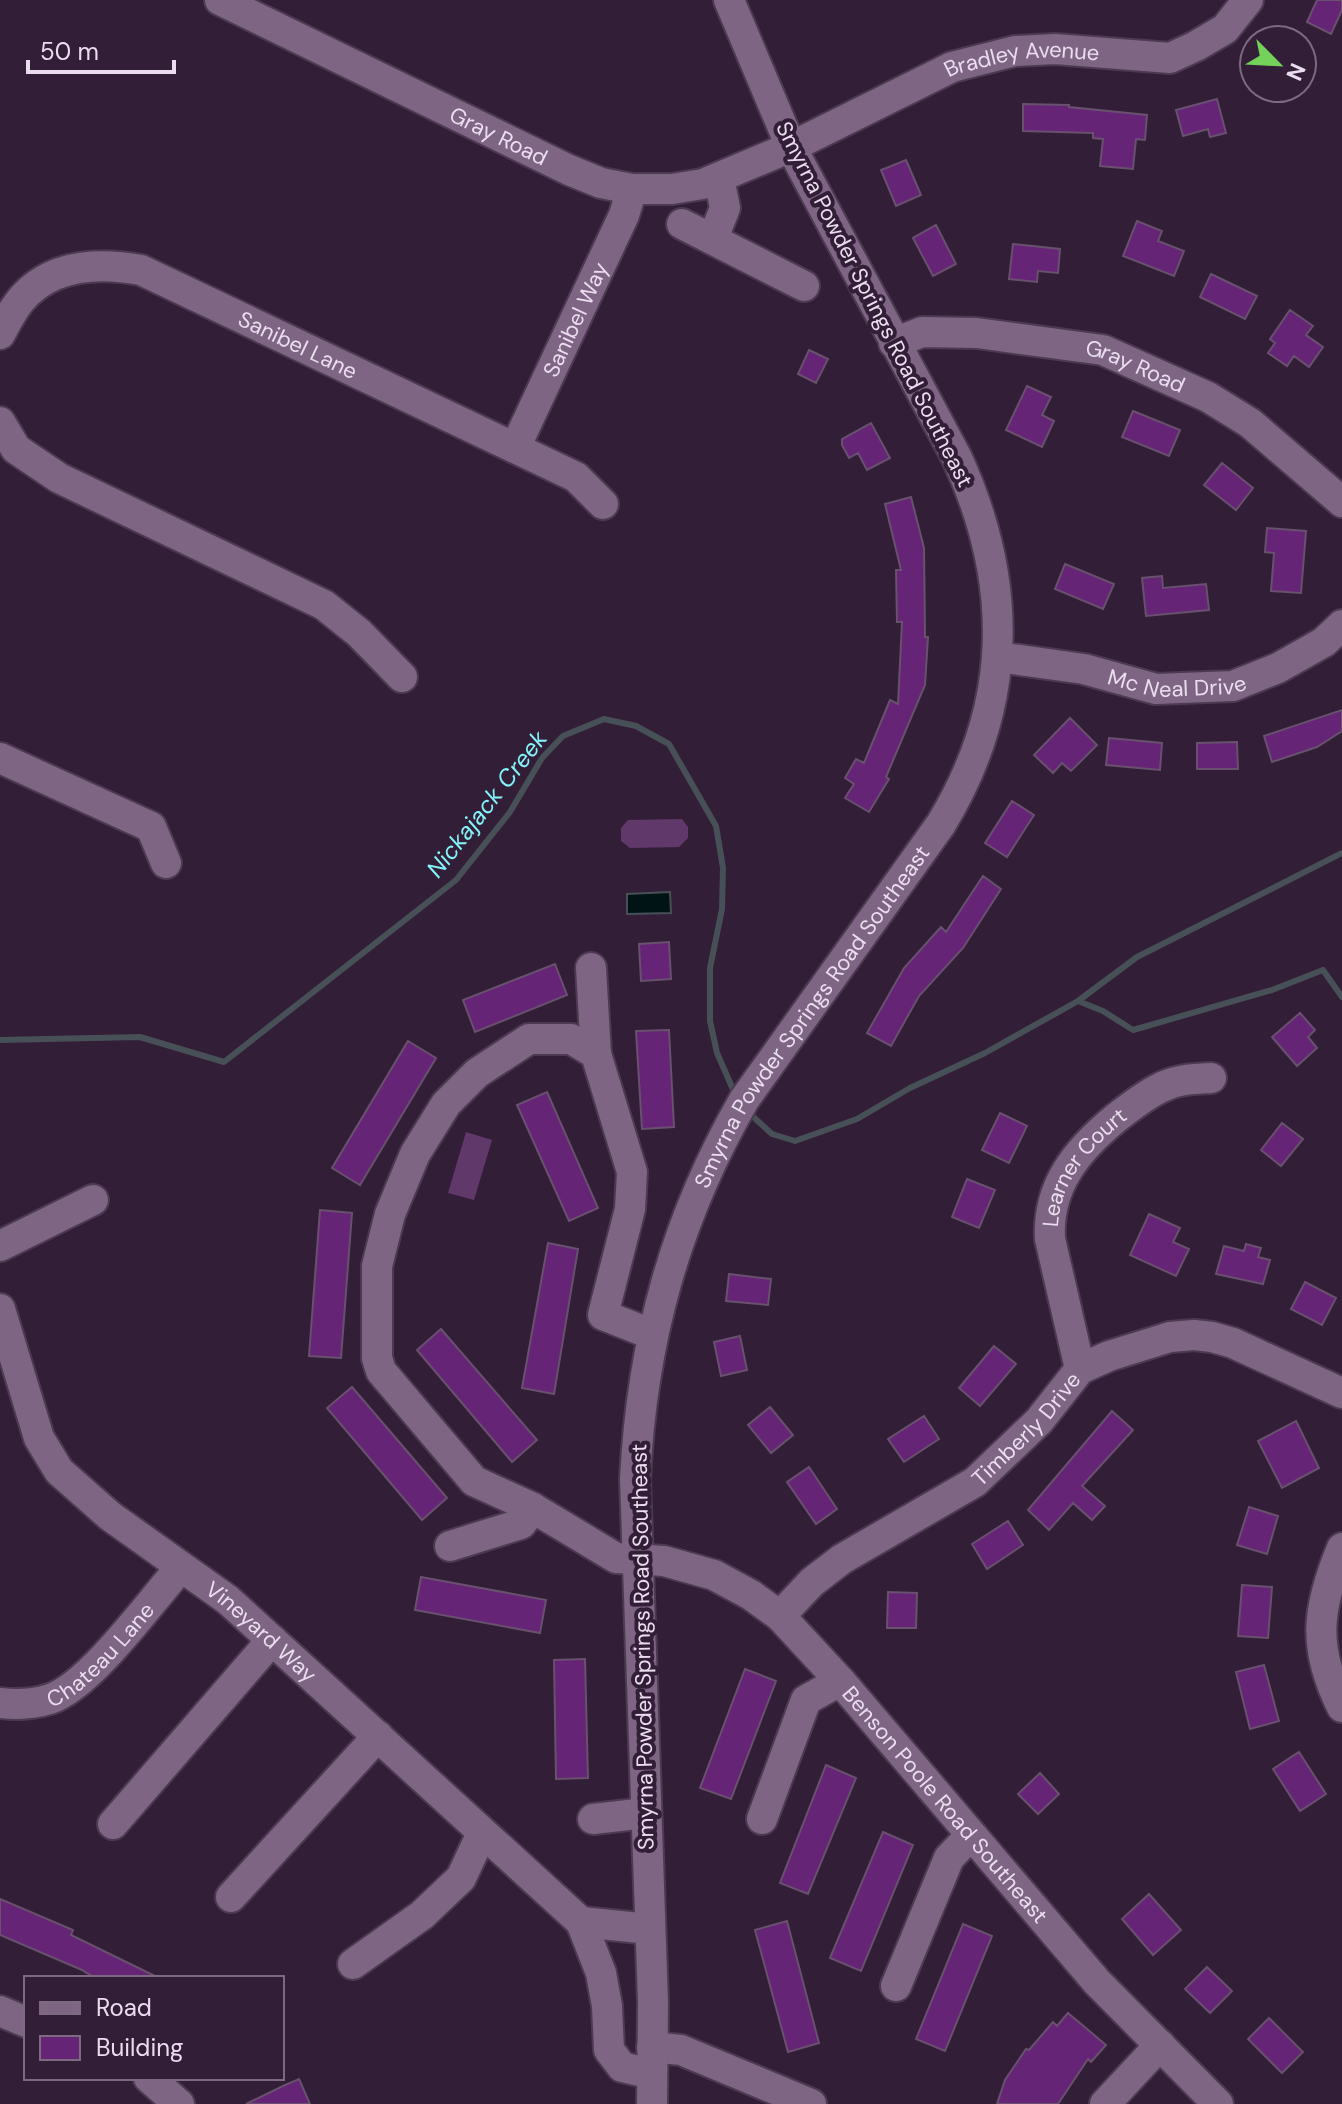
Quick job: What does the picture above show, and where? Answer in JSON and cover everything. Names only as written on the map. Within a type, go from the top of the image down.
[{"type":"street","name":"Gray Road","points":[[220,0],[601,183],[632,189],[672,189],[703,184],[791,147]]},
{"type":"street","name":"Smyrna Powder Springs Road Southeast","points":[[652,2075],[635,1479],[637,1437],[651,1334],[692,1204],[721,1140],[744,1100],[958,796],[991,704],[998,657],[993,564],[985,528],[957,458],[791,147],[729,0]]},
{"type":"street","name":"Bradley Avenue","points":[[791,147],[952,67],[1015,51],[1055,49],[1170,58],[1225,29],[1248,0]]},
{"type":"street","points":[[713,238],[725,208],[719,178]]},
{"type":"street","name":"Sanibel Way","points":[[515,448],[624,215],[632,189]]},
{"type":"street","points":[[682,224],[804,286]]},
{"type":"street","name":"Sanibel Lane","points":[[0,334],[20,301],[47,278],[79,266],[111,264],[141,270],[576,477],[603,504]]},
{"type":"street","name":"Gray Road","points":[[894,343],[922,332],[977,333],[1103,350],[1208,397],[1250,423],[1342,502]]},
{"type":"street","points":[[0,422],[16,449],[59,478],[324,605],[359,633],[402,677]]},
{"type":"street","name":"Mc Neal Drive","points":[[998,657],[1084,669],[1156,689],[1233,686],[1278,668],[1324,642],[1342,625]]},
{"type":"street","points":[[0,758],[151,827],[166,863]]},
{"type":"street","points":[[591,968],[596,1054],[632,1172],[630,1209],[603,1315],[651,1334]]},
{"type":"street","name":"Benson Poole Road Southeast","points":[[596,1054],[571,1039],[529,1039],[477,1073],[446,1104],[415,1154],[390,1214],[377,1266],[377,1358],[381,1371],[474,1481],[533,1508],[616,1558],[664,1561],[714,1575],[751,1595],[780,1616],[840,1681],[1097,1982],[1218,2104]]},
{"type":"street","name":"Learner Court","points":[[1080,1369],[1050,1239],[1049,1221],[1056,1190],[1079,1152],[1141,1099],[1164,1086],[1187,1079],[1211,1078]]},
{"type":"street","points":[[0,1246],[93,1200]]},
{"type":"street","name":"Vineyard Way","points":[[0,1309],[7,1357],[39,1438],[59,1471],[110,1516],[228,1600],[581,1922]]},
{"type":"street","name":"Timberly Drive","points":[[780,1616],[812,1582],[842,1559],[975,1482],[1039,1421],[1080,1369],[1143,1344],[1194,1335],[1233,1343],[1342,1393]]},
{"type":"street","points":[[450,1546],[521,1524],[533,1508]]},
{"type":"street","points":[[1342,1548],[1323,1607],[1320,1636],[1324,1667],[1342,1707]]},
{"type":"street","name":"Chateau Lane","points":[[0,1703],[16,1705],[52,1699],[89,1675],[181,1567]]},
{"type":"street","points":[[113,1824],[272,1640]]},
{"type":"street","points":[[762,1819],[806,1700],[840,1681]]},
{"type":"street","points":[[231,1897],[378,1736]]},
{"type":"street","points":[[593,1819],[646,1813]]},
{"type":"street","points":[[353,1964],[422,1915],[461,1878],[482,1833]]},
{"type":"street","points":[[896,1986],[949,1858],[971,1835]]},
{"type":"street","points":[[650,1929],[581,1922],[601,1973],[607,2006],[609,2050],[622,2067],[652,2075],[681,2050],[811,2104]]},
{"type":"street","points":[[0,2011],[24,2021]]},
{"type":"street","points":[[1105,2104],[1160,2045]]},
{"type":"street","points":[[151,2080],[179,2104]]},
{"type":"shaded area","points":[[682,819],[688,827],[688,838],[679,847],[630,848],[621,841],[621,828],[628,820]]},
{"type":"shaded area","points":[[670,892],[671,913],[627,914],[627,894]]},
{"type":"shaded area","points":[[466,1132],[492,1140],[474,1200],[448,1193]]},
{"type":"building","points":[[1317,0],[1342,0],[1342,10],[1331,34],[1318,28],[1318,24],[1307,22]]},
{"type":"building","points":[[1217,99],[1226,133],[1210,137],[1208,129],[1183,136],[1176,110]]},
{"type":"building","points":[[1023,104],[1069,105],[1147,115],[1145,140],[1136,139],[1133,169],[1100,166],[1103,139],[1093,138],[1093,133],[1023,131]]},
{"type":"building","points":[[906,160],[921,195],[896,206],[881,170]]},
{"type":"building","points":[[1137,221],[1162,231],[1158,241],[1184,251],[1174,276],[1123,256]]},
{"type":"building","points":[[936,225],[956,264],[933,276],[913,238]]},
{"type":"building","points":[[1013,244],[1060,249],[1058,273],[1038,271],[1037,282],[1009,279]]},
{"type":"building","points":[[1211,274],[1257,296],[1245,319],[1200,297]]},
{"type":"building","points":[[1290,310],[1313,326],[1306,335],[1323,347],[1309,367],[1294,356],[1287,366],[1268,353],[1275,343],[1270,339]]},
{"type":"building","points":[[809,350],[828,359],[816,383],[798,374]]},
{"type":"building","points":[[1027,386],[1051,397],[1042,415],[1054,421],[1042,447],[1006,430]]},
{"type":"building","points":[[1133,411],[1180,430],[1169,456],[1122,437]]},
{"type":"building","points":[[871,423],[890,458],[867,470],[858,453],[849,458],[842,439]]},
{"type":"building","points":[[1222,463],[1253,488],[1236,510],[1204,485]]},
{"type":"building","points":[[911,497],[924,548],[925,637],[928,637],[925,685],[886,777],[889,779],[869,812],[845,798],[854,784],[845,778],[856,759],[864,763],[890,700],[898,704],[902,622],[897,622],[896,570],[901,570],[885,504]]},
{"type":"building","points":[[1267,528],[1306,531],[1301,593],[1271,591],[1274,553],[1265,552]]},
{"type":"building","points":[[1065,564],[1114,584],[1103,609],[1055,589]]},
{"type":"building","points":[[1162,576],[1163,588],[1206,584],[1209,610],[1146,616],[1142,578]]},
{"type":"building","points":[[1342,710],[1342,731],[1317,747],[1272,762],[1264,736]]},
{"type":"building","points":[[1070,718],[1097,745],[1071,771],[1062,763],[1053,773],[1034,755]]},
{"type":"building","points":[[1109,738],[1162,743],[1160,770],[1106,765]]},
{"type":"building","points":[[1237,742],[1238,769],[1197,769],[1197,743]]},
{"type":"building","points":[[1012,801],[1034,815],[1007,857],[985,843]]},
{"type":"building","points":[[983,876],[1001,889],[963,948],[919,996],[891,1046],[867,1033],[904,968],[941,927],[946,932]]},
{"type":"building","points":[[669,942],[671,979],[641,981],[639,944]]},
{"type":"building","points":[[555,964],[567,995],[475,1032],[463,1000]]},
{"type":"building","points":[[1300,1013],[1315,1030],[1308,1037],[1317,1048],[1297,1066],[1272,1037]]},
{"type":"building","points":[[669,1030],[674,1127],[642,1129],[636,1031]]},
{"type":"building","points":[[408,1041],[436,1058],[360,1185],[332,1168]]},
{"type":"building","points":[[547,1092],[598,1208],[569,1221],[517,1105]]},
{"type":"building","points":[[1000,1113],[1027,1126],[1009,1163],[982,1150]]},
{"type":"building","points":[[1282,1123],[1303,1139],[1281,1166],[1261,1150]]},
{"type":"building","points":[[967,1179],[995,1190],[979,1228],[952,1217]]},
{"type":"building","points":[[320,1210],[352,1213],[341,1358],[309,1356]]},
{"type":"building","points":[[1149,1214],[1180,1228],[1173,1242],[1189,1249],[1176,1276],[1130,1255]]},
{"type":"building","points":[[548,1243],[578,1249],[554,1394],[522,1388]]},
{"type":"building","points":[[1246,1244],[1261,1248],[1258,1257],[1270,1260],[1263,1284],[1216,1274],[1224,1246],[1244,1251]]},
{"type":"building","points":[[729,1274],[771,1279],[768,1305],[726,1301]]},
{"type":"building","points":[[1305,1282],[1336,1298],[1322,1325],[1291,1309]]},
{"type":"building","points":[[441,1329],[537,1440],[512,1462],[417,1350]]},
{"type":"building","points":[[740,1336],[747,1370],[721,1376],[714,1342]]},
{"type":"building","points":[[994,1346],[1016,1364],[980,1406],[959,1388]]},
{"type":"building","points":[[352,1387],[447,1498],[422,1520],[327,1408]]},
{"type":"building","points":[[770,1407],[793,1435],[771,1453],[748,1425]]},
{"type":"building","points":[[1112,1411],[1133,1430],[1082,1486],[1105,1506],[1092,1520],[1073,1503],[1049,1530],[1028,1510]]},
{"type":"building","points":[[924,1416],[939,1439],[904,1462],[888,1439]]},
{"type":"building","points":[[1296,1421],[1319,1468],[1282,1488],[1258,1441]]},
{"type":"building","points":[[809,1467],[837,1509],[816,1524],[787,1482]]},
{"type":"building","points":[[1249,1507],[1278,1516],[1267,1554],[1237,1545]]},
{"type":"building","points":[[1008,1521],[1023,1545],[987,1569],[972,1544]]},
{"type":"building","points":[[421,1577],[546,1600],[540,1633],[415,1610]]},
{"type":"building","points":[[1242,1585],[1272,1587],[1268,1638],[1238,1636]]},
{"type":"building","points":[[888,1592],[917,1593],[916,1628],[887,1628]]},
{"type":"building","points":[[585,1659],[588,1778],[556,1779],[554,1660]]},
{"type":"building","points":[[1264,1665],[1279,1721],[1250,1729],[1236,1672]]},
{"type":"building","points":[[745,1669],[776,1681],[731,1799],[700,1788]]},
{"type":"building","points":[[1299,1752],[1326,1794],[1300,1811],[1273,1769]]},
{"type":"building","points":[[826,1765],[856,1778],[808,1894],[780,1883]]},
{"type":"building","points":[[1040,1773],[1059,1794],[1038,1814],[1018,1794]]},
{"type":"building","points":[[883,1832],[913,1845],[861,1971],[830,1958]]},
{"type":"building","points":[[1149,1894],[1181,1930],[1153,1955],[1122,1919]]},
{"type":"building","points":[[0,1899],[73,1930],[71,1935],[155,1976],[92,1976],[0,1935]]},
{"type":"building","points":[[787,1921],[819,2043],[788,2052],[755,1930]]},
{"type":"building","points":[[963,1924],[992,1936],[945,2051],[916,2039]]},
{"type":"building","points":[[1207,1967],[1232,1991],[1210,2013],[1185,1989]]},
{"type":"building","points":[[1068,2013],[1106,2045],[1091,2062],[1088,2059],[1058,2104],[997,2104],[1005,2080],[1026,2049],[1029,2050],[1053,2022],[1057,2026]]},
{"type":"building","points":[[1269,2018],[1303,2052],[1282,2073],[1248,2039]]},
{"type":"building","points":[[299,2079],[310,2104],[246,2104],[283,2086]]},
{"type":"waterway","name":"Nickajack Creek","points":[[0,1040],[140,1037],[224,1062],[456,880],[510,812],[542,758],[563,736],[604,719],[636,726],[669,744],[716,826],[723,868],[722,909],[710,968],[710,1021],[717,1053],[735,1094]]},
{"type":"waterway","name":"Nickajack Creek","points":[[748,1112],[772,1134],[795,1141],[857,1119],[1078,1001],[1137,957],[1342,853]]},
{"type":"waterway","name":"Nickajack Creek","points":[[1078,1001],[1103,1011],[1133,1030],[1272,990],[1323,970],[1342,997]]}]
